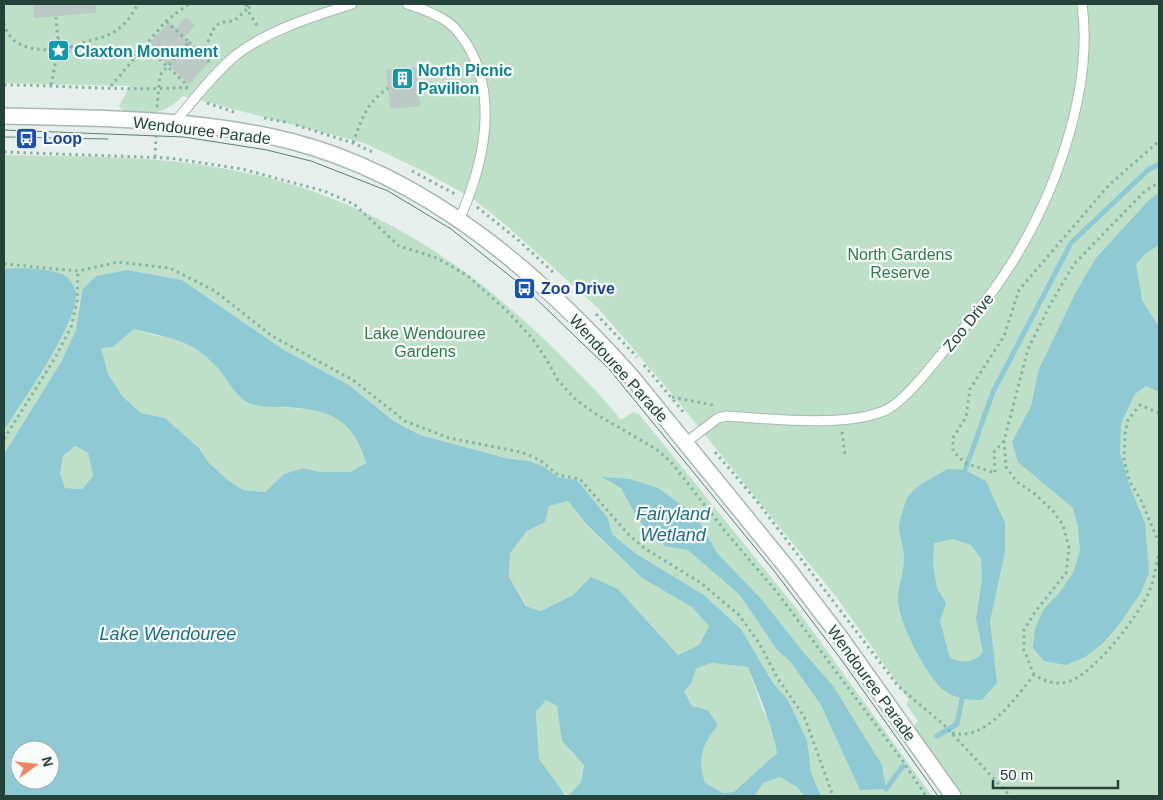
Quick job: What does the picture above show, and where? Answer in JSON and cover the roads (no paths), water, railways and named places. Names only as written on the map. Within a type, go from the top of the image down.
[{"type":"street","name":"Wendouree Parade","points":[[4,116],[174,123],[266,136],[318,149],[369,168],[425,198],[459,220],[491,243],[583,326],[631,376],[777,555],[834,629],[953,796]]},
{"type":"lane","points":[[174,123],[216,74],[248,47],[308,20],[352,4]]},
{"type":"lane","points":[[407,4],[441,18],[453,26],[469,49],[482,78],[484,97],[481,152],[474,185],[459,220]]},
{"type":"lane","name":"Zoo Drive","points":[[685,443],[718,418],[727,416],[805,421],[840,419],[881,413],[889,409],[921,379],[981,307],[1019,250],[1051,184],[1075,114],[1085,51],[1082,4]]},
{"type":"water","points":[[1159,193],[1159,245],[1146,253],[1136,264],[1142,300],[1159,327],[1159,392],[1146,386],[1135,394],[1121,423],[1120,453],[1130,487],[1145,523],[1149,573],[1140,594],[1118,626],[1103,643],[1085,657],[1066,665],[1044,661],[1033,648],[1035,628],[1044,609],[1060,592],[1073,573],[1080,551],[1078,527],[1073,508],[1018,462],[1012,442],[1031,406],[1039,369],[1076,292],[1096,258],[1149,200]]},
{"type":"water","points":[[4,269],[37,269],[62,274],[70,281],[76,294],[74,308],[58,343],[4,431]]},
{"type":"water","name":"Lake Wendouree","points":[[127,270],[182,280],[284,350],[349,385],[395,422],[420,435],[506,458],[529,461],[544,467],[558,477],[577,480],[608,518],[612,534],[635,553],[704,595],[741,629],[773,683],[788,700],[807,740],[811,772],[821,796],[804,796],[797,787],[780,777],[763,783],[755,796],[568,796],[581,782],[584,765],[562,741],[557,706],[546,700],[536,712],[539,759],[566,796],[4,796],[4,454],[61,362],[76,330],[82,290],[96,276]],"holes":[[[134,329],[178,340],[196,349],[220,370],[239,396],[249,403],[262,406],[313,410],[336,418],[354,435],[361,447],[366,463],[350,472],[320,472],[303,468],[284,474],[265,492],[243,490],[229,481],[209,463],[199,448],[165,418],[141,413],[123,397],[108,374],[101,348],[113,347]],[[75,446],[88,453],[93,476],[82,489],[65,488],[60,473],[63,456]],[[568,501],[587,525],[642,578],[692,607],[709,626],[699,645],[678,655],[618,589],[591,577],[573,595],[541,611],[526,606],[509,577],[510,553],[527,531],[545,522],[549,506]],[[711,663],[748,667],[769,720],[777,753],[734,792],[723,793],[705,783],[701,767],[702,752],[718,725],[708,710],[692,706],[684,691],[691,684],[696,669]]]},
{"type":"water","points":[[947,469],[965,470],[986,481],[1005,523],[1005,552],[990,621],[997,683],[982,700],[954,696],[938,684],[914,647],[899,606],[898,596],[904,558],[899,528],[903,509],[907,499],[914,490]],"holes":[[[953,539],[971,545],[981,559],[982,579],[976,619],[983,652],[975,659],[959,661],[950,658],[940,621],[946,603],[937,588],[933,565],[934,543]]]},
{"type":"water","name":"Fairyland Wetland","points":[[602,477],[630,479],[658,488],[686,508],[702,526],[717,553],[762,600],[833,686],[882,765],[886,789],[860,790],[821,705],[790,661],[777,650],[740,595],[688,550],[665,546],[639,521],[621,488]]},
{"type":"waterway","points":[[965,470],[993,392],[1071,243],[1148,170],[1159,164]]},
{"type":"waterway","points":[[937,736],[957,724],[962,699]]},
{"type":"waterway","points":[[886,789],[903,766]]},
{"type":"tram line","points":[[4,130],[184,137],[267,150],[311,161],[388,191],[451,229],[525,288],[609,369],[775,572],[843,662],[938,796]]},
{"type":"tram line","points":[[4,137],[108,139]]},
{"type":"place","name":"Claxton Monument","points":[[58,51]]},
{"type":"place","name":"North Picnic Pavilion","points":[[402,79]]},
{"type":"place","name":"Loop","points":[[27,138]]},
{"type":"place","name":"Zoo Drive","points":[[525,288]]},
{"type":"park label","name":"North Gardens Reserve","points":[[900,263]]},
{"type":"park label","name":"Lake Wendouree Gardens","points":[[425,342]]}]
